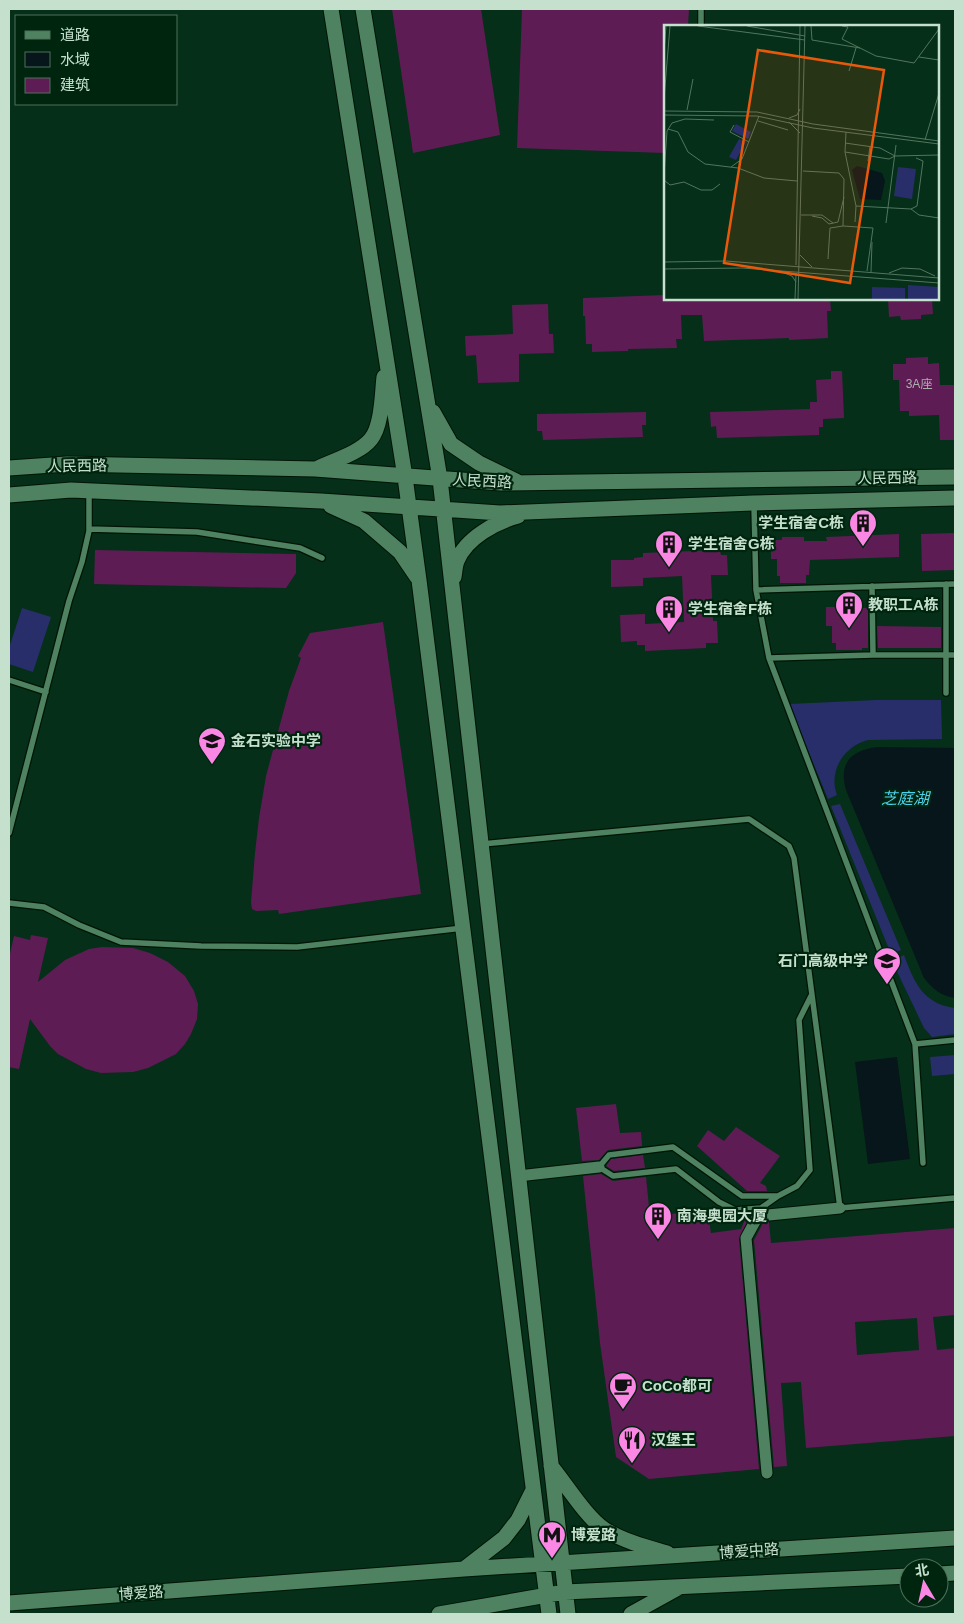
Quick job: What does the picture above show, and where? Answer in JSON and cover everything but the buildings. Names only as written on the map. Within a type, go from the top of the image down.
[{"type":"main road","points":[[331,9],[405,477],[550,1614]]},
{"type":"main road","points":[[363,9],[444,509],[480,844],[568,1614]]},
{"type":"main road","points":[[314,469],[362,448],[372,438],[378,425],[386,358]]},
{"type":"main road","points":[[428,403],[451,444],[479,463],[520,483]]},
{"type":"main road","name":"人民西路","points":[[9,468],[67,464],[314,469],[405,477],[520,483],[955,477]]},
{"type":"main road","points":[[9,494],[71,490],[321,501],[500,513],[753,503],[955,498]]},
{"type":"main road","points":[[321,501],[364,521],[400,552],[419,580]]},
{"type":"main road","points":[[452,586],[457,561],[464,549],[475,538],[510,518],[536,512]]},
{"type":"main road","points":[[551,1465],[592,1518],[605,1529],[626,1540],[675,1556]]},
{"type":"main road","points":[[464,1569],[504,1538],[518,1520],[534,1490]]},
{"type":"main road","name":"博爱中路","points":[[543,1565],[955,1538]]},
{"type":"main road","name":"博爱路","points":[[9,1603],[464,1569],[543,1565]]},
{"type":"main road","points":[[439,1614],[565,1592],[899,1576]]},
{"type":"main road","points":[[631,1614],[681,1587]]},
{"type":"street","points":[[518,1176],[599,1167]]},
{"type":"street","points":[[767,1472],[746,1238],[758,1216],[840,1208]]},
{"type":"lane","points":[[701,9],[701,25]]},
{"type":"lane","points":[[9,833],[82,562],[89,529],[89,491]]},
{"type":"lane","points":[[753,503],[756,590],[769,658],[915,1044],[923,1163]]},
{"type":"lane","points":[[89,529],[197,532],[300,548],[322,558]]},
{"type":"lane","points":[[946,584],[946,694]]},
{"type":"lane","points":[[756,590],[955,584]]},
{"type":"lane","points":[[872,586],[873,655]]},
{"type":"lane","points":[[769,658],[955,655]]},
{"type":"lane","points":[[9,680],[46,692]]},
{"type":"lane","points":[[480,844],[749,820],[789,846],[794,858],[840,1208],[955,1198]]},
{"type":"lane","points":[[9,903],[44,907],[79,925],[122,942],[201,946],[297,947],[463,928]]},
{"type":"lane","points":[[778,1196],[742,1196],[673,1147],[609,1155],[599,1167],[613,1176],[676,1169],[719,1202],[735,1210],[761,1208],[797,1186],[810,1170],[799,1020],[812,995]]},
{"type":"lane","points":[[915,1044],[955,1040]]},
{"type":"shaded area","points":[[22,608],[51,617],[33,672],[9,664],[9,648]]},
{"type":"shaded area","points":[[876,700],[941,700],[942,739],[868,740],[859,743],[845,754],[840,761],[835,777],[837,795],[828,799],[789,704]]},
{"type":"shaded area","points":[[840,804],[901,950],[891,954],[831,806]]},
{"type":"shaded area","points":[[904,955],[916,983],[927,997],[944,1006],[955,1008],[955,1034],[932,1037],[924,1028],[892,961]]},
{"type":"shaded area","points":[[955,1055],[955,1074],[932,1076],[930,1057]]},
{"type":"water","name":"芝庭湖","points":[[878,747],[955,748],[955,998],[946,996],[938,991],[924,978],[846,790],[844,772],[849,759],[861,751]]},
{"type":"water","points":[[897,1057],[910,1159],[868,1164],[855,1062]]},
{"type":"place","name":"学生宿舍C栋","points":[[863,547]]},
{"type":"place","name":"学生宿舍G栋","points":[[669,568]]},
{"type":"place","name":"教职工A栋","points":[[849,629]]},
{"type":"place","name":"学生宿舍F栋","points":[[669,633]]},
{"type":"place","name":"金石实验中学","points":[[212,765]]},
{"type":"place","name":"石门高级中学","points":[[887,985]]},
{"type":"place","name":"南海奥园大厦","points":[[658,1240]]},
{"type":"place","name":"CoCo都可","points":[[623,1410]]},
{"type":"place","name":"汉堡王","points":[[632,1464]]},
{"type":"place","name":"博爱路","points":[[552,1559]]}]
